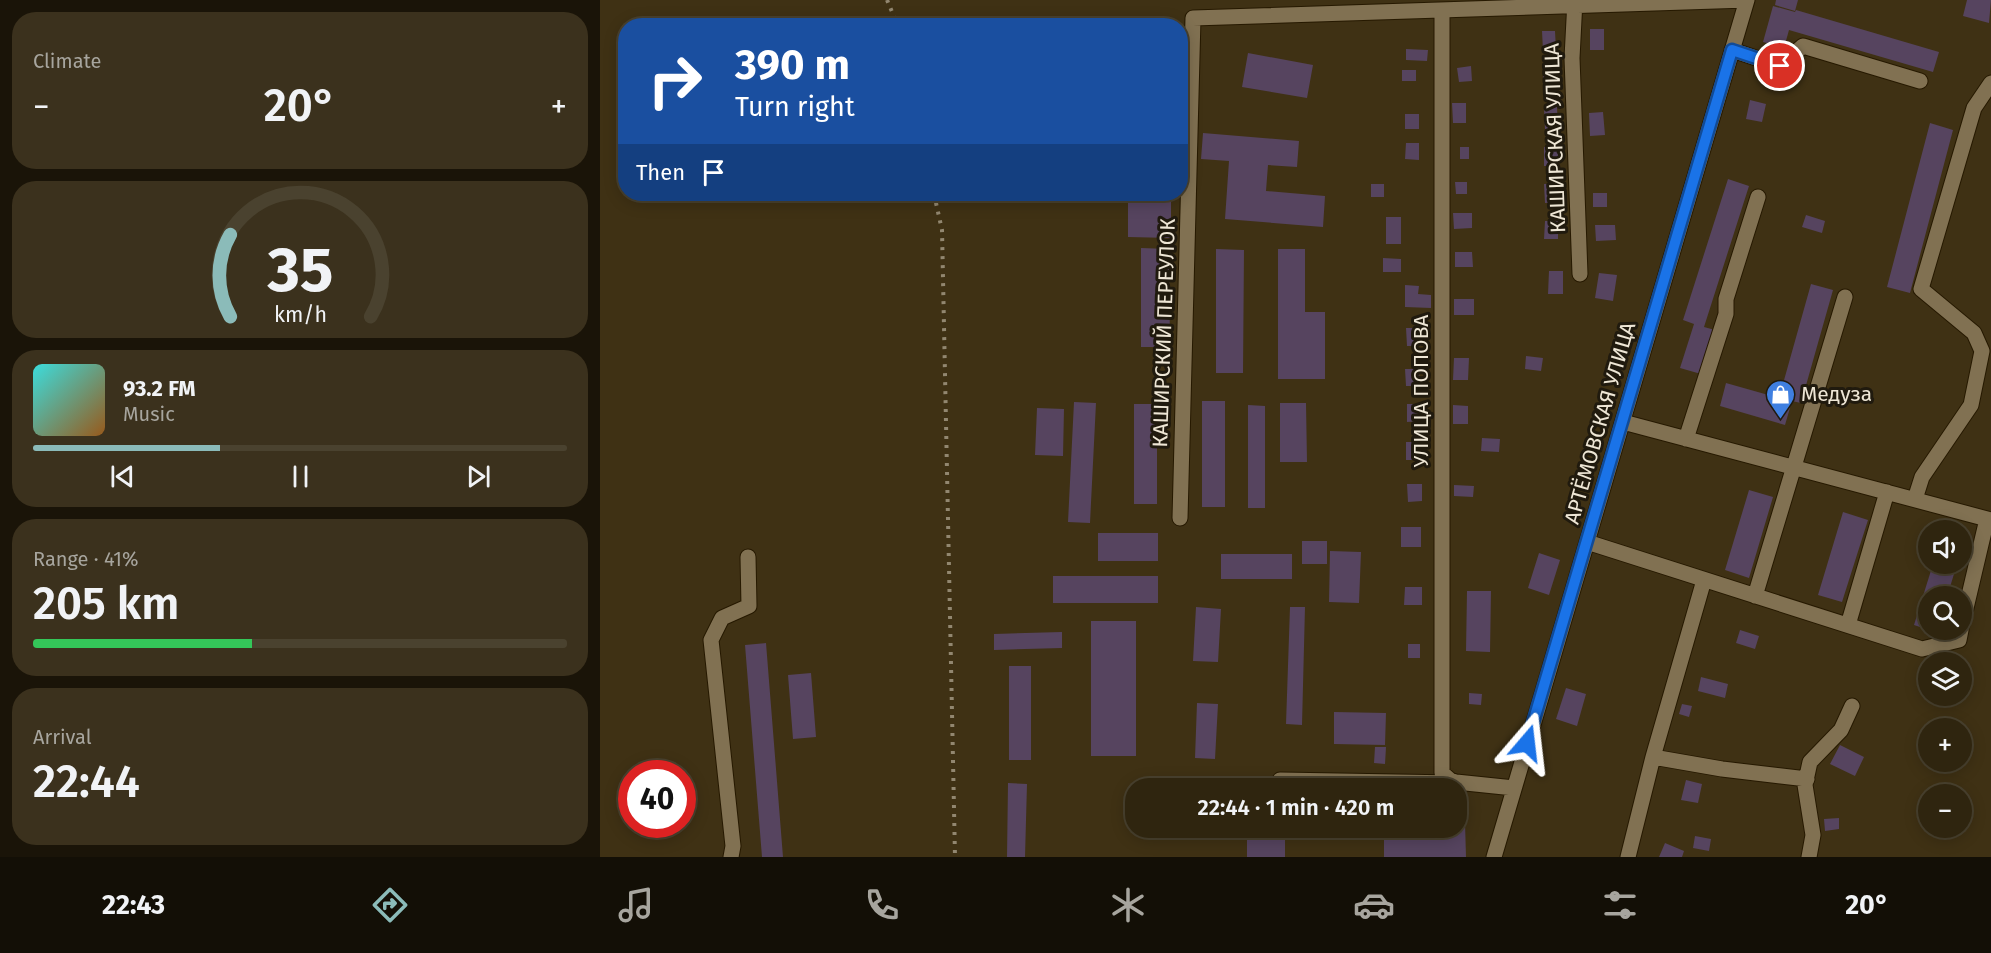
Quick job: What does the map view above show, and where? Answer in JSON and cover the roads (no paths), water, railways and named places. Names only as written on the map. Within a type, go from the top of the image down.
[{"type":"street","name":"КАШИРСКИЙ ПЕРЕУЛОК","points":[[1180,518],[1193,18],[1575,3],[1747,0]]},
{"type":"street","name":"АРТЁМОВСКАЯ УЛИЦА","points":[[1494,857],[1747,0]]},
{"type":"street","name":"КАШИРСКАЯ УЛИЦА","points":[[1575,3],[1572,58],[1580,274]]},
{"type":"street","name":"УЛИЦА ПОПОВА","points":[[1442,10],[1442,773],[1450,780],[1470,783]]},
{"type":"street","points":[[1732,50],[1780,66],[1803,46],[1920,81]]},
{"type":"street","points":[[1915,499],[1922,477],[1971,405],[1982,351],[1974,333],[1922,289],[1974,108],[1991,83]]},
{"type":"street","points":[[1686,439],[1726,314],[1726,299],[1758,197]]},
{"type":"street","points":[[1755,596],[1845,297]]},
{"type":"street","points":[[1623,422],[1989,519],[1972,586]]},
{"type":"street","points":[[1848,626],[1887,492]]},
{"type":"street","points":[[1587,542],[1922,649],[1942,640]]},
{"type":"street","points":[[731,857],[733,846],[711,640],[722,618],[749,606],[748,557]]},
{"type":"street","points":[[1628,857],[1653,758],[1704,580]]},
{"type":"street","points":[[1809,857],[1813,835],[1805,785],[1810,762],[1841,730],[1852,706]]},
{"type":"street","points":[[1653,758],[1807,779]]},
{"type":"street","points":[[1467,783],[1514,788]]},
{"type":"railway","points":[[887,0],[895,18]]},
{"type":"railway","points":[[936,201],[942,230],[955,857]]},
{"type":"place","name":"Медуза","points":[[1780,420]]}]
